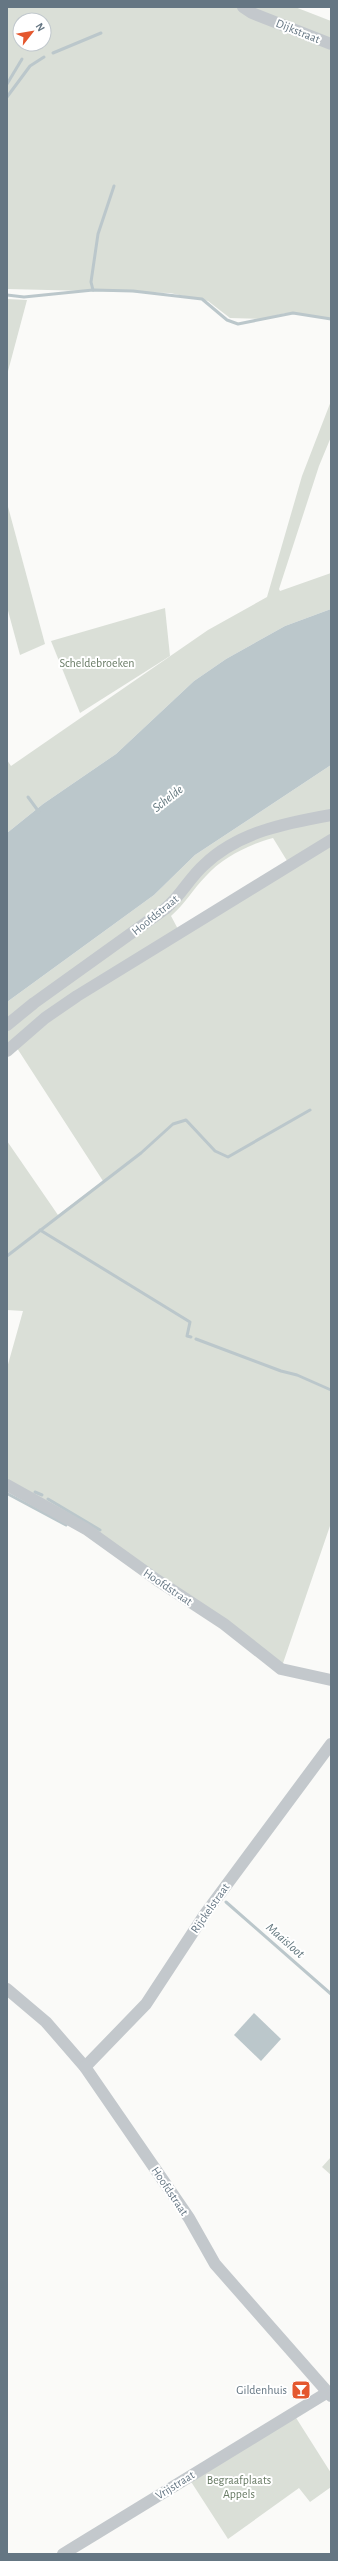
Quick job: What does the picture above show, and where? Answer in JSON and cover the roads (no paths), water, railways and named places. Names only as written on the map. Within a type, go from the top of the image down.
[{"type":"street","name":"Dijkstraat","points":[[243,7],[252,13],[331,44]]},
{"type":"street","name":"Hoofdstraat","points":[[7,1025],[34,1003],[165,909],[177,899],[204,864],[218,854],[251,834],[274,827],[331,815]]},
{"type":"street","name":"Hoofdstraat","points":[[7,1051],[45,1018],[77,996],[331,840]]},
{"type":"street","name":"Hoofdstraat","points":[[7,1485],[86,1529],[157,1580],[224,1624],[281,1669],[331,1680]]},
{"type":"street","name":"Rijckelstraat","points":[[85,2067],[146,2004],[204,1914],[331,1744]]},
{"type":"street","name":"Hoofdstraat","points":[[7,1989],[46,2022],[85,2067],[189,2218],[215,2264],[329,2394]]},
{"type":"street","name":"Vrijstraat","points":[[63,2554],[329,2394]]},
{"type":"water","name":"Schelde","points":[[331,609],[331,765],[195,855],[154,895],[7,1002],[7,833],[43,804],[116,754],[194,681],[226,659],[285,626]]},
{"type":"water","points":[[254,2013],[281,2039],[261,2061],[234,2035]]},
{"type":"waterway","points":[[53,53],[101,33]]},
{"type":"waterway","points":[[7,97],[30,66],[44,57]]},
{"type":"waterway","points":[[7,84],[22,59]]},
{"type":"waterway","points":[[93,290],[91,282],[98,234],[114,186]]},
{"type":"waterway","points":[[7,295],[24,297],[93,290],[133,291],[202,299],[227,320],[238,324],[293,313],[331,319]]},
{"type":"waterway","points":[[28,797],[39,812]]},
{"type":"waterway","points":[[7,1256],[141,1153],[173,1124],[186,1120],[215,1151],[228,1157],[310,1110]]},
{"type":"waterway","points":[[40,1230],[190,1322],[187,1336],[191,1337]]},
{"type":"waterway","points":[[196,1339],[281,1371],[297,1375],[331,1390]]},
{"type":"waterway","points":[[35,1492],[42,1495]]},
{"type":"waterway","points":[[8,1494],[66,1525]]},
{"type":"waterway","points":[[48,1499],[100,1530]]},
{"type":"waterway","name":"Maaisloot","points":[[226,1902],[331,1994]]},
{"type":"place","name":"Gildenhuis","points":[[301,2390]]},
{"type":"park label","name":"Scheldebroeken","points":[[97,663]]},
{"type":"park label","name":"Begraafplaats Appels","points":[[239,2487]]}]
